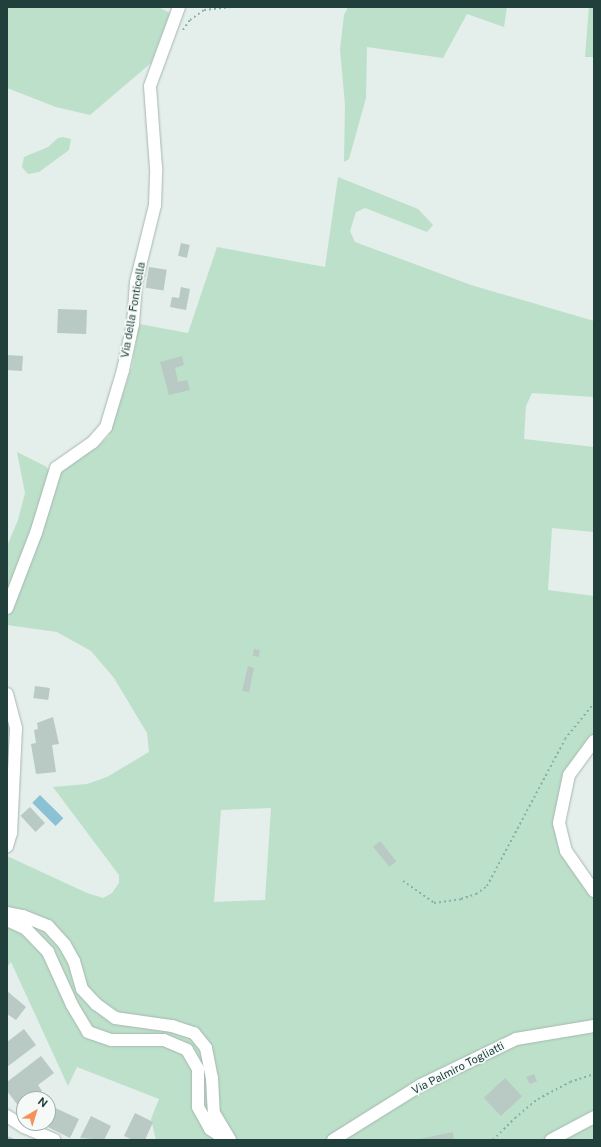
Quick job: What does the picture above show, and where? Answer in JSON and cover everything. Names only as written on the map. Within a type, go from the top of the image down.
[{"type":"street","name":"Via della Fonticella","points":[[7,608],[36,533],[56,468],[93,442],[106,427],[123,370],[133,324],[136,282],[154,206],[156,168],[150,86],[179,7]]},
{"type":"street","points":[[7,694],[16,728],[12,833],[7,846]]},
{"type":"street","points":[[594,741],[569,774],[559,823],[566,851],[594,891]]},
{"type":"street","points":[[7,913],[23,916],[48,926],[65,945],[74,961],[82,989],[96,1004],[115,1018],[172,1026],[194,1033],[206,1048],[212,1078],[214,1113],[228,1140]]},
{"type":"street","points":[[7,920],[26,928],[48,952],[72,1005],[88,1032],[111,1040],[164,1040],[187,1050],[198,1069],[198,1107],[210,1129],[228,1140]]},
{"type":"street","name":"Via Palmiro Togliatti","points":[[333,1140],[421,1084],[516,1039],[594,1026]]},
{"type":"street","points":[[7,1116],[24,1128],[54,1140]]},
{"type":"street","points":[[551,1140],[594,1118]]},
{"type":"path","points":[[171,31],[182,32],[190,20],[204,10],[232,7]]},
{"type":"path","points":[[403,881],[434,903],[460,899],[476,894],[487,886],[565,739],[594,703]]},
{"type":"path","points":[[493,1140],[515,1118],[538,1099],[570,1082],[594,1074]]},
{"type":"green space","points":[[7,7],[158,7],[170,13],[151,63],[90,115],[56,107],[7,88]]},
{"type":"green space","points":[[348,7],[507,7],[504,27],[467,14],[443,58],[367,47],[366,98],[349,159],[344,162],[345,105],[340,49],[344,15]]},
{"type":"green space","points":[[589,7],[594,7],[594,57],[585,57]]},
{"type":"green space","points":[[63,137],[71,139],[69,150],[39,172],[28,174],[22,167],[24,157],[48,147],[58,138]]},
{"type":"green space","points":[[338,177],[418,209],[433,225],[427,232],[365,208],[356,212],[350,231],[355,242],[471,285],[594,321],[594,397],[532,393],[526,406],[524,439],[594,447],[594,532],[552,528],[548,590],[594,596],[594,736],[567,774],[556,823],[594,895],[594,1140],[156,1140],[151,1119],[159,1099],[77,1067],[68,1086],[11,962],[7,967],[7,856],[87,893],[103,898],[112,893],[119,883],[119,875],[53,787],[87,784],[107,777],[149,752],[147,733],[114,678],[91,651],[57,632],[7,625],[7,614],[37,536],[57,469],[72,458],[96,448],[109,436],[132,366],[139,324],[188,333],[217,247],[325,267]],"holes":[[[271,808],[265,900],[214,902],[221,810]]]},
{"type":"green space","points":[[17,452],[45,466],[52,473],[7,603],[7,546],[18,520],[25,493]]},
{"type":"green space","points":[[7,701],[14,729],[7,842]]},
{"type":"water","points":[[40,795],[63,818],[56,826],[32,803]]},
{"type":"building","points":[[181,243],[190,245],[187,258],[178,256]]},
{"type":"building","points":[[149,267],[167,270],[163,291],[146,288]]},
{"type":"building","points":[[181,287],[190,289],[186,310],[170,307],[172,297],[179,298]]},
{"type":"building","points":[[58,309],[87,310],[86,334],[57,333]]},
{"type":"building","points":[[7,355],[23,356],[22,371],[7,370]]},
{"type":"building","points":[[182,356],[184,365],[175,368],[178,382],[187,380],[190,390],[169,395],[160,362]]},
{"type":"building","points":[[254,649],[260,650],[259,657],[253,656]]},
{"type":"building","points":[[248,666],[254,668],[249,692],[242,691]]},
{"type":"building","points":[[35,686],[50,688],[48,700],[33,698]]},
{"type":"building","points":[[53,717],[59,744],[52,745],[56,772],[36,774],[31,744],[36,743],[34,730],[38,729],[37,723]]},
{"type":"building","points":[[30,807],[45,823],[35,832],[20,816]]},
{"type":"building","points":[[380,841],[396,861],[389,867],[373,847]]},
{"type":"building","points":[[7,991],[26,1007],[16,1020],[7,1014]]},
{"type":"building","points":[[24,1029],[36,1045],[7,1067],[7,1042]]},
{"type":"building","points":[[41,1056],[54,1073],[38,1085],[42,1091],[16,1091],[16,1103],[7,1091],[7,1082]]},
{"type":"building","points":[[534,1074],[537,1081],[530,1084],[526,1077]]},
{"type":"building","points":[[505,1078],[522,1096],[501,1116],[484,1098]]},
{"type":"building","points":[[56,1108],[79,1119],[70,1138],[56,1131]]},
{"type":"building","points":[[135,1113],[153,1122],[145,1140],[133,1140],[124,1136]]},
{"type":"building","points":[[91,1116],[111,1126],[104,1140],[80,1138]]},
{"type":"building","points":[[453,1132],[454,1140],[420,1140],[420,1139]]},
{"type":"building","points":[[7,1136],[17,1140],[7,1140]]}]
